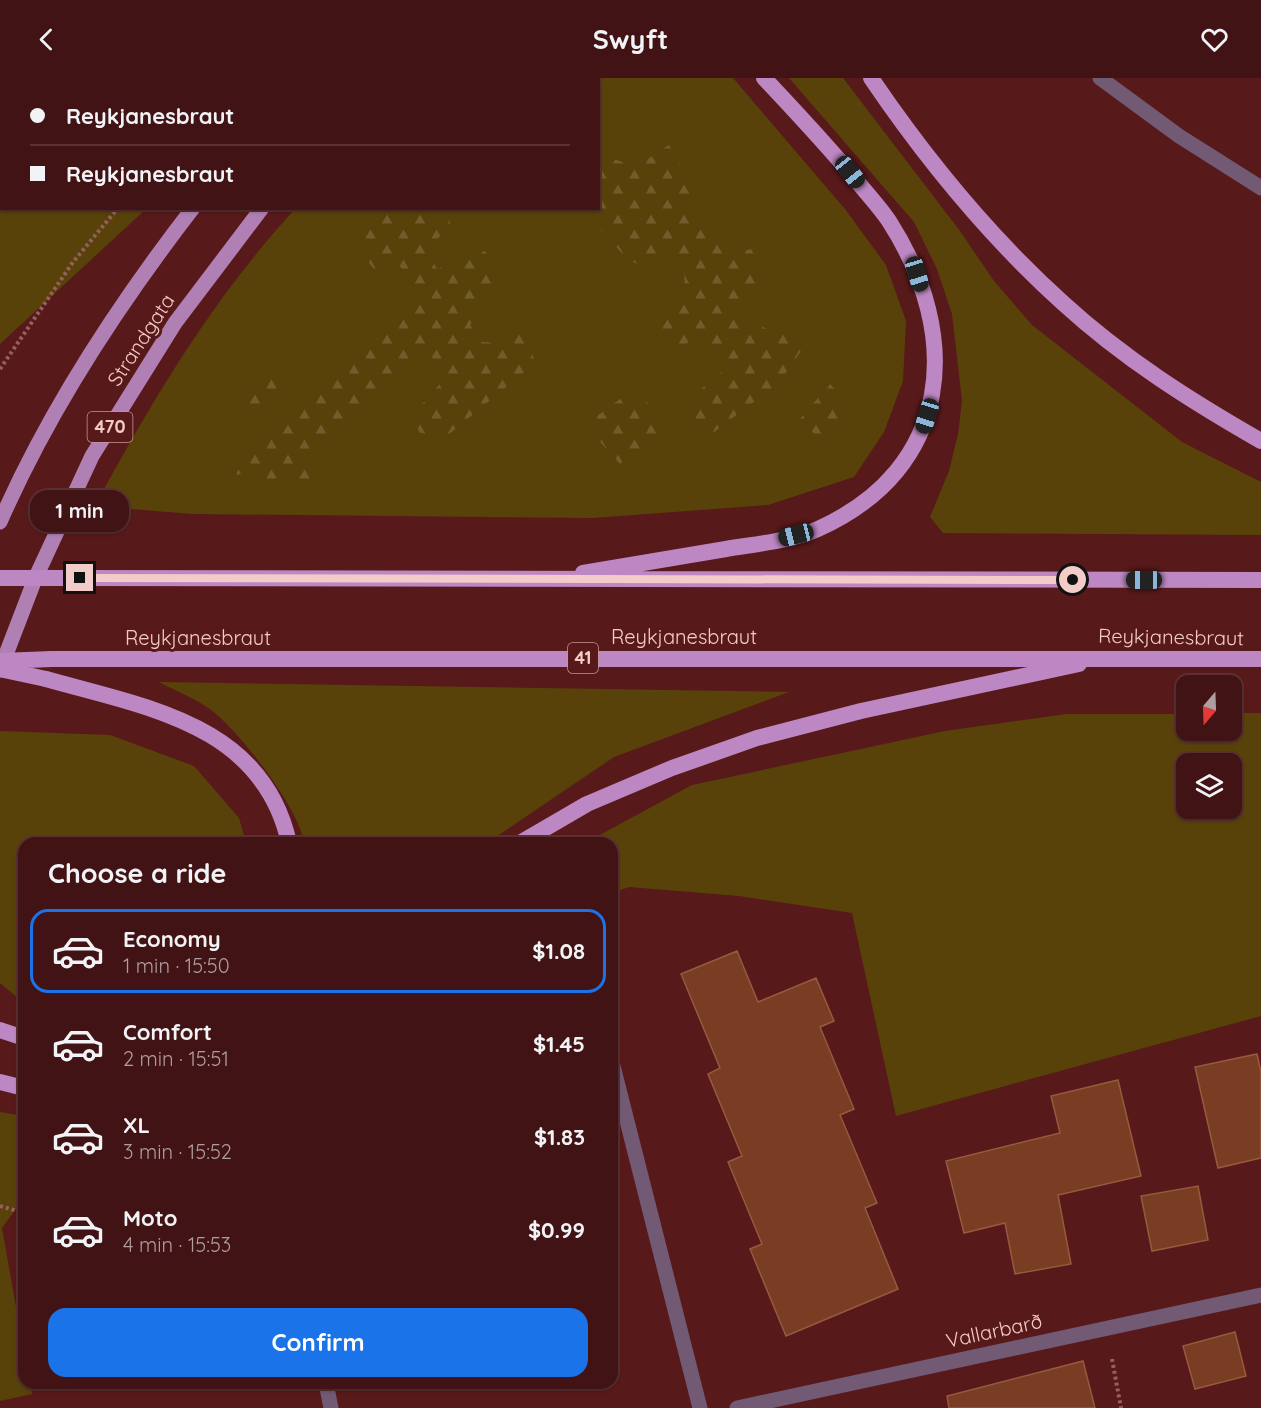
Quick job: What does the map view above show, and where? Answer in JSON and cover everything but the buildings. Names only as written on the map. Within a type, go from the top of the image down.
[{"type":"highway","points":[[533,581],[756,544],[816,530],[853,511],[879,491],[903,463],[922,434],[933,399],[936,360],[931,320],[917,274],[889,221],[837,156],[764,78]]},
{"type":"highway","points":[[872,78],[927,154],[1014,255],[1064,304],[1172,388],[1261,441]]},
{"type":"highway","points":[[0,578],[533,581],[1261,580]]},
{"type":"highway","points":[[530,837],[587,804],[672,768],[757,738],[861,711],[1113,657]]},
{"type":"highway","name":"Reykjanesbraut","points":[[0,661],[52,659],[1261,658]]},
{"type":"highway","points":[[0,669],[164,712],[191,723],[218,738],[247,763],[266,787],[281,815],[287,837]]},
{"type":"highway","points":[[0,1030],[18,1036]]},
{"type":"highway","points":[[0,1082],[18,1086]]},
{"type":"main road","name":"Strandgata","points":[[0,522],[39,444],[97,343],[153,260],[192,210]]},
{"type":"main road","name":"Strandgata","points":[[0,669],[35,579],[92,456],[175,323],[260,210]]},
{"type":"street","points":[[1100,78],[1179,136],[1261,188]]},
{"type":"street","points":[[618,1086],[700,1408]]},
{"type":"street","name":"Vallarbarð","points":[[737,1408],[1261,1295]]},
{"type":"street","points":[[327,1389],[331,1408]]},
{"type":"path","points":[[0,369],[73,262],[115,210]]},
{"type":"path","points":[[0,1206],[18,1212]]},
{"type":"path","points":[[1106,1328],[1121,1408]]},
{"type":"green space","points":[[600,78],[733,78],[845,209],[886,265],[906,321],[903,381],[884,432],[854,477],[768,505],[593,518],[192,514],[95,506],[139,427],[186,351],[237,278],[294,210],[600,210]]},
{"type":"green space","points":[[789,78],[843,78],[960,231],[994,281],[1032,325],[1182,442],[1261,482],[1261,535],[943,533],[930,517],[949,471],[958,434],[962,401],[952,314],[937,269],[914,222]]},
{"type":"green space","points":[[669,145],[693,185],[691,221],[707,226],[728,255],[751,249],[766,276],[746,293],[741,318],[777,333],[785,321],[803,348],[779,383],[714,432],[691,424],[698,391],[722,372],[704,334],[675,350],[658,323],[685,295],[684,266],[673,253],[651,268],[629,261],[583,210],[600,210],[600,157],[603,155],[625,163],[624,175]]},
{"type":"green space","points":[[0,210],[145,210],[0,344]]},
{"type":"green space","points":[[382,210],[450,210],[450,227],[425,250],[438,270],[455,254],[467,258],[485,251],[503,280],[470,325],[483,342],[499,343],[509,332],[527,335],[535,363],[442,440],[419,432],[414,413],[448,375],[428,353],[313,446],[316,479],[297,492],[280,475],[267,486],[254,469],[237,475],[236,462],[250,438],[264,434],[417,289],[399,265],[377,273],[354,243],[384,213]]},
{"type":"green space","points":[[269,367],[287,396],[251,424],[254,404],[242,406],[233,398]]},
{"type":"green space","points":[[830,384],[843,397],[836,407],[853,421],[827,445],[799,420]]},
{"type":"green space","points":[[635,388],[667,426],[620,464],[585,425]]},
{"type":"green space","points":[[159,682],[789,692],[614,757],[496,837],[302,837],[292,811],[268,774],[227,725],[196,700]]},
{"type":"green space","points":[[1242,713],[1261,713],[1261,1016],[896,1116],[852,913],[739,896],[629,887],[618,891],[618,837],[596,837],[692,785],[945,731],[1067,714],[1176,714],[1176,741],[1242,741]]},
{"type":"green space","points":[[0,731],[110,735],[194,766],[239,818],[244,837],[18,837],[18,998],[0,983]]},
{"type":"green space","points":[[0,1112],[18,1115],[18,1206],[2,1228],[18,1318],[18,1389],[31,1389],[32,1394],[0,1401]]},
{"type":"route","points":[[80,578],[533,581],[1073,580]]}]
